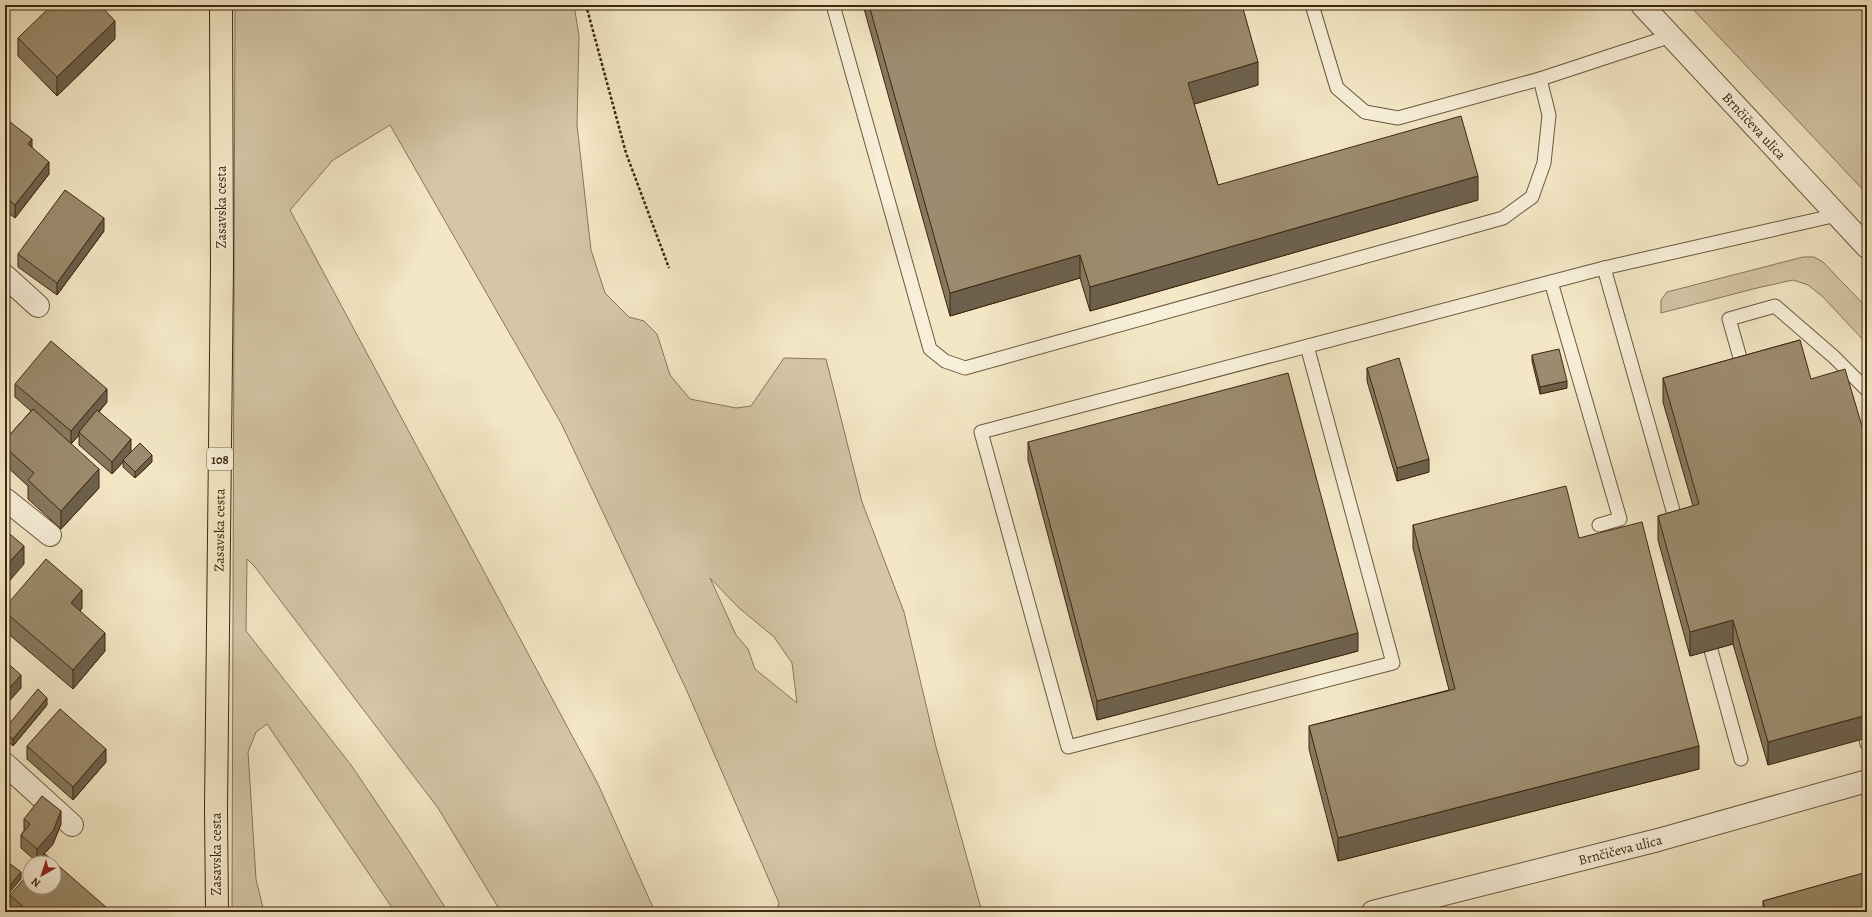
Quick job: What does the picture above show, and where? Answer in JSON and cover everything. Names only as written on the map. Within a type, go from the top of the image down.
[{"type":"main road","name":"Zasavska cesta","points":[[217,912],[216,802],[222,265],[221,5]]},
{"type":"street","name":"Brnčičeva ulica","points":[[1642,5],[1867,247]]},
{"type":"street","points":[[5,276],[38,306]]},
{"type":"street","points":[[5,499],[50,535]]},
{"type":"street","points":[[5,764],[72,825]]},
{"type":"street","name":"Brnčičeva ulica","points":[[1373,912],[1658,840],[1867,780]]},
{"type":"lane","points":[[833,5],[930,349],[945,361],[965,368],[1503,218],[1532,197],[1544,163],[1549,115],[1540,79]]},
{"type":"lane","points":[[1312,5],[1337,88],[1366,112],[1398,118],[1540,79],[1671,36]]},
{"type":"lane","points":[[1307,346],[1393,663],[1068,747],[981,432],[1307,346],[1604,268],[1837,215]]},
{"type":"lane","points":[[1604,268],[1679,534]]},
{"type":"lane","points":[[1551,282],[1620,519],[1599,525]]},
{"type":"lane","points":[[1746,379],[1729,319],[1775,306],[1834,357],[1867,390]]},
{"type":"lane","points":[[1711,650],[1741,760]]},
{"type":"path","points":[[586,5],[626,153],[669,268]]},
{"type":"shaded area","points":[[235,5],[574,5],[579,36],[577,125],[591,250],[605,293],[629,317],[644,321],[657,334],[670,375],[690,399],[736,408],[751,406],[784,358],[826,359],[862,502],[904,612],[936,747],[982,912],[776,912],[779,903],[686,689],[561,423],[390,125],[333,160],[290,210],[598,784],[655,912],[501,912],[438,808],[255,567],[247,559],[246,631],[351,765],[448,912],[395,912],[267,724],[256,732],[248,752],[256,879],[264,912],[232,912]],"holes":[[[710,578],[739,608],[774,637],[792,663],[797,703],[755,669],[748,649],[736,635]]]},
{"type":"shaded area","points":[[1689,5],[1867,5],[1867,194]]},
{"type":"shaded area","points":[[1803,257],[1814,257],[1823,262],[1867,308],[1867,344],[1823,297],[1808,285],[1793,280],[1661,313],[1661,300],[1667,292]]},
{"type":"building","points":[[52,5],[100,5],[115,21],[57,77],[18,38]]},
{"type":"building","points":[[869,5],[1242,5],[1258,62],[1188,83],[1218,185],[1461,116],[1478,176],[1090,287],[1080,255],[950,293]]},
{"type":"building","points":[[5,118],[32,139],[28,144],[49,162],[15,205],[5,197]]},
{"type":"building","points":[[65,190],[104,218],[57,283],[18,254]]},
{"type":"building","points":[[1800,340],[1811,379],[1845,369],[1867,443],[1867,715],[1768,742],[1733,620],[1690,632],[1658,516],[1699,504],[1663,378]]},
{"type":"building","points":[[51,341],[107,389],[71,431],[15,384]]},
{"type":"building","points":[[1559,349],[1567,381],[1540,387],[1532,355]]},
{"type":"building","points":[[1399,358],[1429,459],[1397,468],[1367,368]]},
{"type":"building","points":[[1288,373],[1358,633],[1097,701],[1028,442]]},
{"type":"building","points":[[33,409],[99,469],[61,511],[28,480],[34,473],[5,447],[5,440]]},
{"type":"building","points":[[97,410],[131,439],[112,462],[79,432]]},
{"type":"building","points":[[140,443],[152,455],[135,472],[123,460]]},
{"type":"building","points":[[1566,486],[1579,538],[1642,522],[1699,746],[1338,838],[1309,726],[1455,689],[1413,525]]},
{"type":"building","points":[[5,530],[24,546],[5,567]]},
{"type":"building","points":[[46,559],[82,590],[71,603],[105,633],[73,670],[5,612],[5,607]]},
{"type":"building","points":[[5,661],[21,675],[5,693]]},
{"type":"building","points":[[38,689],[47,698],[13,739],[5,732],[5,729]]},
{"type":"building","points":[[60,709],[106,749],[73,787],[27,746]]},
{"type":"building","points":[[42,796],[61,811],[53,831],[37,849],[21,835],[30,824],[24,819]]},
{"type":"building","points":[[5,860],[21,872],[5,892]]},
{"type":"building","points":[[62,869],[107,908],[103,912],[29,912],[10,895],[22,881],[22,895],[62,895]]},
{"type":"building","points":[[1867,872],[1867,912],[1766,912],[1763,901]]}]
